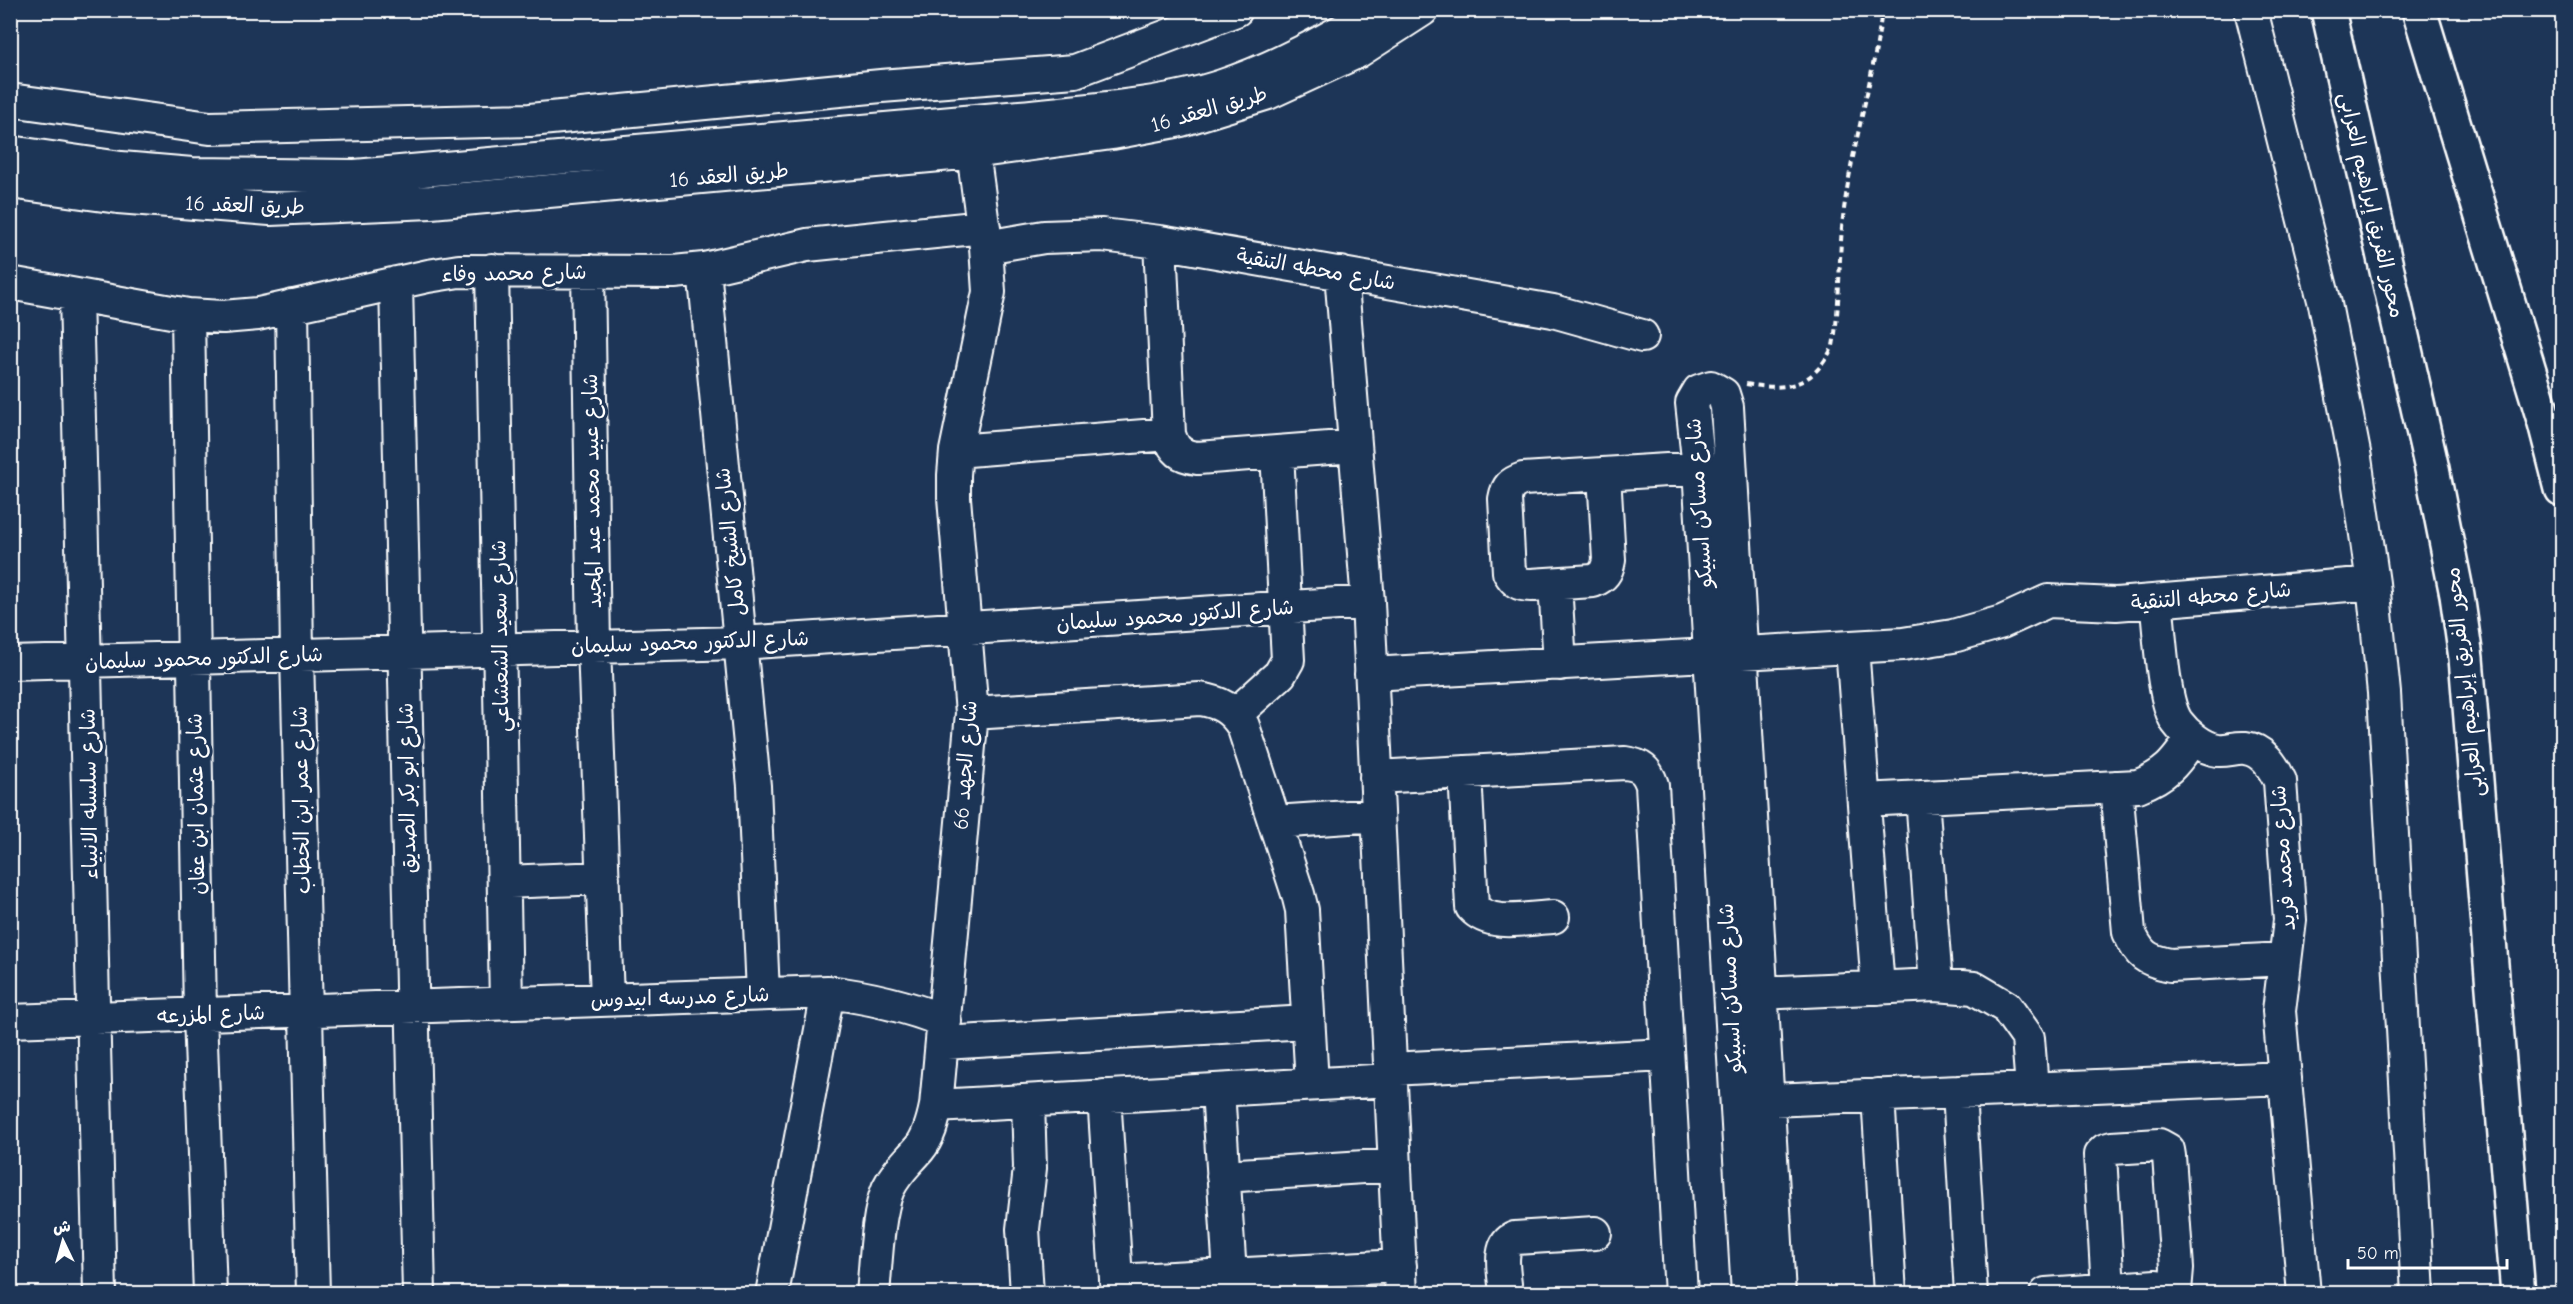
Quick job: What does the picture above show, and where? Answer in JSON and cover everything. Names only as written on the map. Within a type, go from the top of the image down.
[{"type":"main road","name":"محور الفريق إبراهيم العرابى","points":[[2328,10],[2432,470],[2457,595],[2466,658],[2518,1293]]},
{"type":"main road","points":[[2419,10],[2545,423],[2562,489]]},
{"type":"main road","points":[[2506,1293],[2514,1233]]},
{"type":"street","points":[[10,100],[210,128],[530,120],[1075,71],[1236,10]]},
{"type":"street","name":"طريق العقد 16","points":[[10,152],[121,168],[192,174],[355,176],[1020,117],[1116,107],[1220,87],[1276,64],[1378,10]]},
{"type":"street","name":"طريق العقد 16","points":[[10,182],[118,197],[270,209],[431,202],[973,152],[1112,134],[1170,123],[1257,97],[1357,52],[1422,10]]},
{"type":"street","points":[[2251,10],[2325,304],[2355,458],[2373,583],[2383,682],[2418,1293]]},
{"type":"street","name":"شارع الجهد 66","points":[[873,1293],[887,1191],[895,1176],[921,1148],[931,1128],[936,1106],[972,713],[954,498],[956,451],[988,292],[985,237],[973,152]]},
{"type":"street","name":"شارع محطه التنقية","points":[[985,237],[1102,235],[1160,242],[1553,311],[1642,336]]},
{"type":"street","name":"شارع محمد وفاء","points":[[10,283],[188,315],[223,317],[258,314],[438,274],[492,270],[674,272],[704,269],[807,244],[985,237]]},
{"type":"street","points":[[1160,242],[1169,434],[1173,447],[1184,456],[1198,458],[1355,446]]},
{"type":"street","name":"شارع الشيخ كامل","points":[[704,269],[754,786],[763,994]]},
{"type":"street","name":"شارع سعيد الشعشاعي","points":[[492,270],[506,1003]]},
{"type":"street","name":"شارع عبيد محمد عبد المجيد","points":[[588,271],[594,646],[607,999]]},
{"type":"street","points":[[1104,1096],[1116,1287],[1230,1275],[1400,1280],[1368,603],[1341,273]]},
{"type":"street","name":"شارع ابو بكر الصديق","points":[[396,283],[419,1293]]},
{"type":"street","name":"شارع سلسله الانبياء","points":[[76,295],[100,1293]]},
{"type":"street","name":"شارع عمر ابن الخطاب","points":[[292,306],[297,655],[313,1293]]},
{"type":"street","name":"شارع عثمان ابن عفان","points":[[188,315],[200,1014],[210,1293]]},
{"type":"street","name":"شارع مساكن اسبيكو","points":[[1748,1293],[1699,468],[1692,403],[1699,391],[1711,387],[1718,390],[1726,400],[1779,1293]]},
{"type":"street","points":[[956,451],[1169,434]]},
{"type":"street","points":[[1235,715],[1286,668],[1288,660],[1277,452]]},
{"type":"street","points":[[1604,474],[1607,570],[1602,578],[1593,581],[1521,585],[1514,580],[1509,572],[1505,499],[1507,489],[1513,482],[1523,479],[1699,468]]},
{"type":"street","name":"شارع محطه التنقية","points":[[1852,647],[1903,644],[1953,636],[2002,622],[2048,601],[2116,604],[2373,583]]},
{"type":"street","points":[[1555,584],[1560,664]]},
{"type":"street","points":[[1864,800],[2138,786],[2156,779],[2171,768],[2192,739],[2176,721],[2169,698],[2156,601]]},
{"type":"street","name":"شارع الدكتور محمود سليمان","points":[[10,663],[740,643],[1368,603]]},
{"type":"street","points":[[1371,674],[1852,647],[1878,988]]},
{"type":"street","points":[[972,713],[1200,699],[1226,706],[1235,715],[1243,726],[1294,878],[1302,910],[1312,1084]]},
{"type":"street","name":"شارع محمد فريد","points":[[2192,739],[2216,750],[2247,748],[2262,755],[2273,766],[2280,781],[2290,920],[2280,985],[2279,1011],[2304,1293]]},
{"type":"street","points":[[1376,777],[1625,763],[1638,764],[1648,773],[1652,785],[1681,1293]]},
{"type":"street","points":[[1464,772],[1472,907],[1480,916],[1493,920],[1553,917]]},
{"type":"street","points":[[2116,787],[2129,932],[2136,949],[2151,961],[2170,965],[2285,959]]},
{"type":"street","points":[[1922,797],[1936,985]]},
{"type":"street","points":[[1275,822],[1378,815]]},
{"type":"street","points":[[504,882],[603,878]]},
{"type":"street","points":[[1761,993],[1936,985],[1974,988],[2006,1007],[2028,1038],[2032,1088]]},
{"type":"street","points":[[772,1293],[828,992]]},
{"type":"street","name":"شارع مدرسه ابيدوس","points":[[411,1007],[828,992],[868,997],[906,1006],[944,1032]]},
{"type":"street","name":"شارع المزرعه","points":[[10,1021],[411,1007]]},
{"type":"street","points":[[944,1032],[1308,1022]]},
{"type":"street","points":[[936,1106],[1312,1084],[1390,1074],[1667,1055]]},
{"type":"street","points":[[1736,1101],[2285,1078]]},
{"type":"street","points":[[1218,1090],[1230,1275]]},
{"type":"street","points":[[1959,1092],[1971,1293]]},
{"type":"street","points":[[1878,1095],[1890,1293]]},
{"type":"street","points":[[1027,1293],[1023,1229],[1030,1168],[1028,1101]]},
{"type":"street","points":[[2046,1293],[2156,1286],[2176,1292],[2177,1268],[2169,1156],[2168,1150],[2158,1145],[2105,1149],[2100,1155],[2108,1289]]},
{"type":"street","points":[[1223,1176],[1395,1165]]},
{"type":"street","points":[[1506,1293],[1503,1253],[1509,1240],[1595,1233]]},
{"type":"path","points":[[1711,387],[1736,383],[1774,388],[1795,384],[1816,372],[1826,360],[1833,346],[1844,209],[1854,146],[1874,59],[1882,10]]}]
